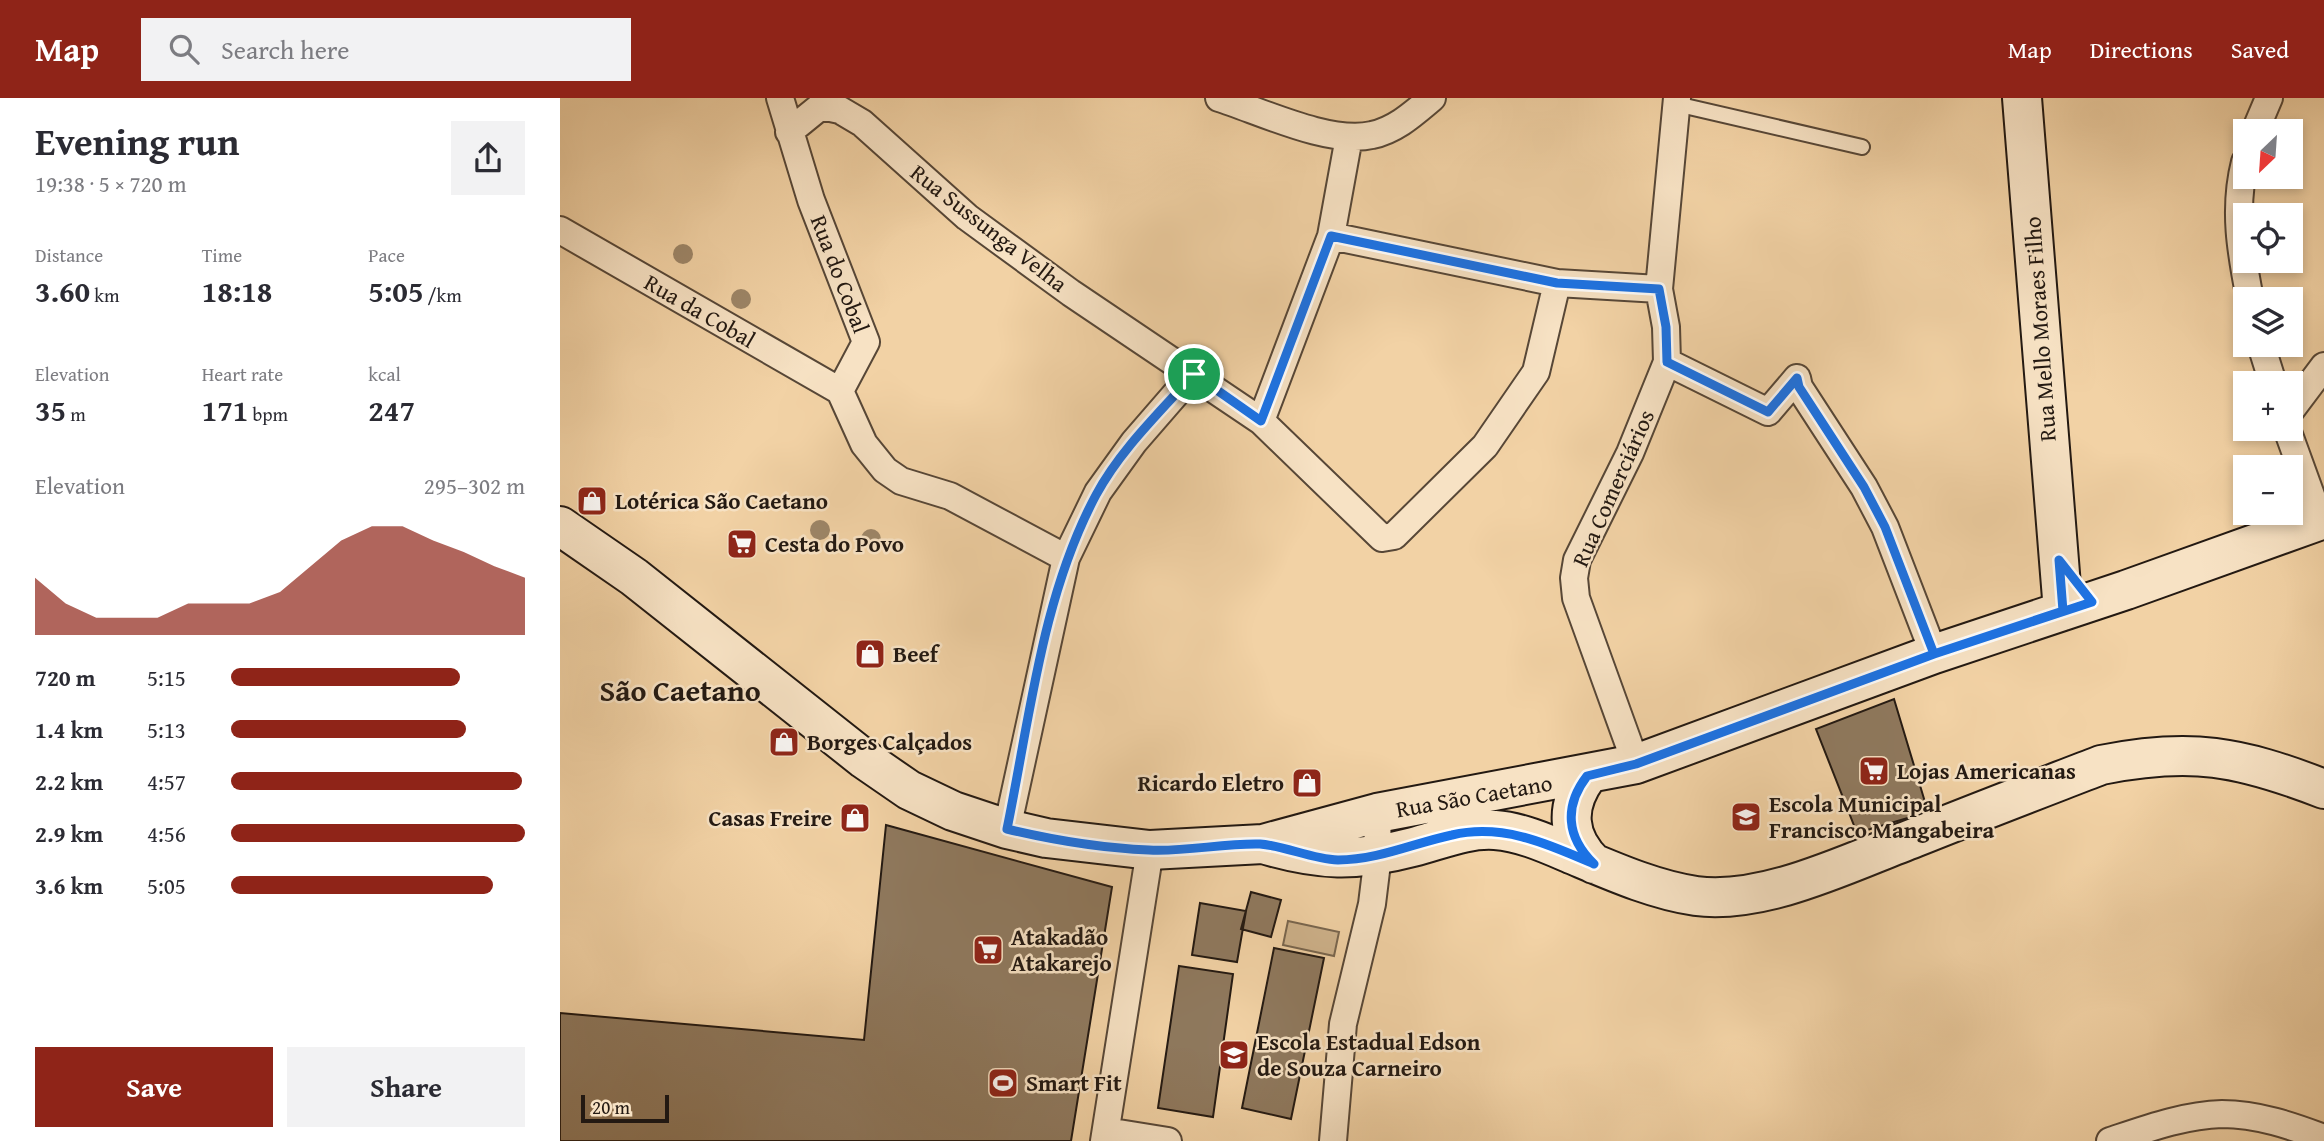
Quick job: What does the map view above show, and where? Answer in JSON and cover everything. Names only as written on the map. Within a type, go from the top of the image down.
[{"type":"main road","name":"Rua Mello Moraes Filho","points":[[2022,98],[2059,560],[2078,607]]},
{"type":"main road","name":"Rua São Caetano","points":[[1263,844],[1377,813],[1587,776],[1636,764],[1934,654],[2078,607],[2322,520]]},
{"type":"main road","points":[[560,526],[634,577],[864,760],[909,790],[942,806],[1007,829],[1046,838],[1150,850],[1263,844],[1301,856],[1339,860],[1378,855],[1453,834],[1495,830],[1536,839],[1594,864],[1659,887],[1698,896],[1763,891],[1817,875],[2101,765],[2150,755],[2190,755],[2241,761],[2324,789]]},
{"type":"main road","points":[[1587,776],[1573,800],[1571,821],[1576,842],[1594,864]]},
{"type":"street","name":"Rua do Cobal","points":[[780,98],[789,132],[866,342],[840,391]]},
{"type":"street","points":[[1219,98],[1317,130],[1349,137],[1373,135],[1401,123],[1432,98]]},
{"type":"street","points":[[2260,119],[2269,98]]},
{"type":"street","name":"Rua Comerciários","points":[[1636,764],[1576,598],[1574,578],[1585,541],[1630,453],[1667,362],[1666,327],[1659,289],[1676,101]]},
{"type":"street","name":"Rua Sussunga Velha","points":[[789,132],[821,106],[840,110],[862,123],[967,217],[1071,293],[1261,421],[1382,538],[1394,536],[1485,446],[1536,372],[1557,283]]},
{"type":"street","points":[[1261,421],[1331,236],[1349,137]]},
{"type":"street","points":[[2238,189],[2239,244],[2248,287]]},
{"type":"street","name":"Rua da Cobal","points":[[560,230],[840,391]]},
{"type":"street","points":[[1331,236],[1557,283],[1659,289]]},
{"type":"street","points":[[1667,362],[1768,412],[1797,378],[1799,387],[1864,487],[1885,527],[1934,654]]},
{"type":"street","points":[[2303,394],[2324,366]]},
{"type":"street","points":[[1007,829],[1066,558],[1098,492],[1134,442],[1194,374]]},
{"type":"street","points":[[840,391],[864,444],[885,470],[901,481],[950,496],[1066,558]]},
{"type":"street","points":[[2292,441],[2322,520]]},
{"type":"street","points":[[1333,1141],[1343,1024],[1371,904],[1378,855],[1377,813]]},
{"type":"street","points":[[1150,850],[1105,1136],[1168,1141]]},
{"type":"street","points":[[2110,1141],[2164,1124],[2222,1114],[2278,1122],[2324,1138]]},
{"type":"lane","points":[[1676,101],[1862,147]]},
{"type":"shaded area","points":[[1288,921],[1339,932],[1334,956],[1283,945]]},
{"type":"building","name":"Lojas Americanas","points":[[1894,699],[1928,812],[1857,833],[1816,729]]},
{"type":"building","name":"Atakadão Atakarejo","points":[[886,825],[1112,887],[1071,1141],[560,1141],[560,1013],[864,1040]]},
{"type":"building","points":[[1251,892],[1281,900],[1271,937],[1241,929]]},
{"type":"building","points":[[1200,903],[1246,911],[1237,962],[1192,955]]},
{"type":"building","points":[[1274,948],[1324,958],[1291,1119],[1242,1108]]},
{"type":"building","points":[[1179,966],[1233,974],[1213,1117],[1158,1108]]},
{"type":"place","name":"Lotérica São Caetano","points":[[592,501]]},
{"type":"place","name":"Cesta do Povo","points":[[742,544]]},
{"type":"place","name":"Beef","points":[[870,654]]},
{"type":"place","name":"Borges Calçados","points":[[784,742]]},
{"type":"place","name":"Lojas Americanas","points":[[1874,771]]},
{"type":"place","name":"Ricardo Eletro","points":[[1307,783]]},
{"type":"place","name":"Escola Municipal Francisco Mangabeira","points":[[1746,817]]},
{"type":"place","name":"Casas Freire","points":[[855,818]]},
{"type":"place","name":"Atakadão Atakarejo","points":[[988,950]]},
{"type":"place","name":"Escola Estadual Edson de Souza Carneiro","points":[[1234,1055]]},
{"type":"place","name":"Smart Fit","points":[[1003,1083]]},
{"type":"district","name":"São Caetano","points":[[680,691]]},
{"type":"route","points":[[1194,374],[1134,442],[1098,492],[1066,558],[1046,638],[1007,829],[1046,838],[1150,850],[1263,844],[1301,856],[1339,860],[1378,855],[1453,834],[1495,830],[1536,839],[1594,864],[1576,842],[1570,814],[1573,800],[1587,776],[1636,764],[1934,654],[2063,611],[2059,560],[2092,602],[1934,654],[1885,527],[1864,487],[1799,387],[1797,378],[1768,412],[1667,362],[1666,327],[1659,289],[1557,283],[1331,236],[1261,421],[1194,374]]}]
